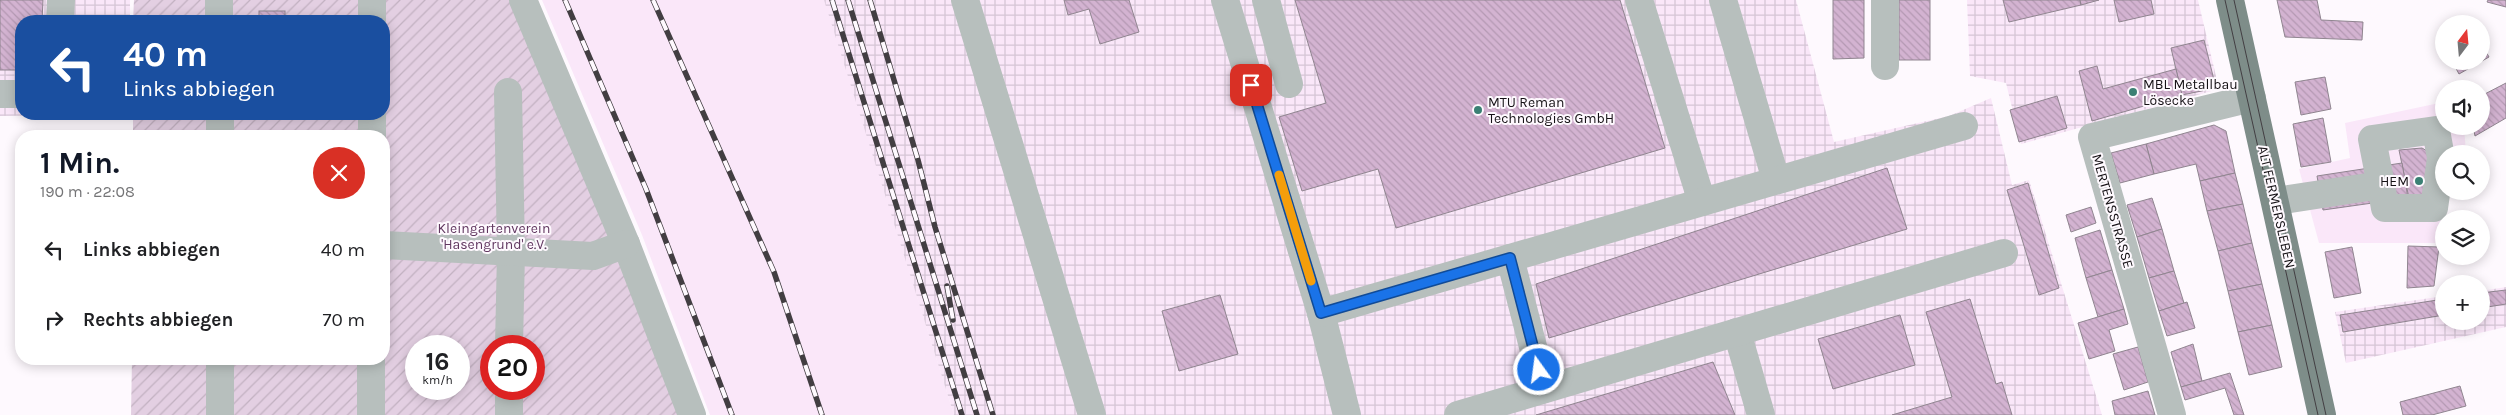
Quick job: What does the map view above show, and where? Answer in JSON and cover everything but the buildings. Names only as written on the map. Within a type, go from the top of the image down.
[{"type":"main road","name":"ALT FERMERSLEBEN","points":[[2230,0],[2322,415]]},
{"type":"street","points":[[60,15],[61,0]]},
{"type":"street","points":[[219,0],[219,15]]},
{"type":"street","points":[[372,0],[372,15]]},
{"type":"street","points":[[523,0],[626,244],[692,415]]},
{"type":"street","points":[[965,0],[1092,415]]},
{"type":"street","points":[[1225,0],[1321,313],[1347,415]]},
{"type":"street","points":[[1266,0],[1289,84]]},
{"type":"street","points":[[1639,0],[1702,202]]},
{"type":"street","points":[[1723,0],[1776,180]]},
{"type":"street","points":[[1885,0],[1885,66]]},
{"type":"street","points":[[508,92],[509,335]]},
{"type":"street","points":[[0,94],[15,94]]},
{"type":"street","name":"MERTENSSTRASSE","points":[[2172,415],[2092,137],[2252,98]]},
{"type":"street","points":[[1321,313],[1964,126]]},
{"type":"street","points":[[2276,201],[2381,185]]},
{"type":"street","points":[[390,245],[593,256],[626,244]]},
{"type":"street","points":[[1458,415],[2004,253]]},
{"type":"street","points":[[1510,258],[1544,389]]},
{"type":"street","points":[[1737,332],[1761,415]]},
{"type":"street","points":[[220,365],[220,415]]},
{"type":"street","points":[[371,365],[371,415]]},
{"type":"street","points":[[508,415],[509,400]]},
{"type":"shaded area","points":[[0,0],[130,0],[130,15],[15,15],[15,116],[0,116]]},
{"type":"shaded area","points":[[542,0],[825,0],[954,415],[710,415],[642,235]]},
{"type":"shaded area","points":[[824,0],[1796,0],[1834,142],[1949,116],[1991,98],[2012,185],[2029,180],[2102,415],[954,415]]},
{"type":"shaded area","points":[[1967,0],[2198,0],[2219,89],[2021,144],[2006,83],[1970,76]]},
{"type":"shaded area","points":[[2435,104],[2435,135],[2465,135],[2465,145],[2435,145],[2435,200],[2443,200],[2442,210],[2435,210],[2435,243],[2319,243],[2299,169],[2350,158],[2345,123]]},
{"type":"shaded area","points":[[2506,287],[2506,327],[2346,363],[2335,312],[2435,297],[2435,330],[2490,330],[2490,290]]},
{"type":"green space","name":"Kleingartenverein 'Hasengrund' e.V.","points":[[134,0],[509,0],[611,228],[683,415],[131,415],[132,365],[390,365],[390,130],[133,130],[133,120],[390,120],[390,15],[133,15]]},
{"type":"tram line","points":[[2225,0],[2318,415]]},
{"type":"tram line","points":[[2234,0],[2326,415]]},
{"type":"railway","points":[[565,0],[646,189],[732,415]]},
{"type":"railway","points":[[653,0],[774,272],[822,415]]},
{"type":"railway","points":[[832,0],[962,415]]},
{"type":"railway","points":[[848,0],[977,415]]},
{"type":"railway","points":[[870,0],[918,160],[935,227],[993,415]]},
{"type":"railway","points":[[947,286],[953,320]]},
{"type":"slow traffic","points":[[1279,175],[1311,281]]},
{"type":"place","name":"MBL Metallbau Lösecke","points":[[2133,92]]},
{"type":"place","name":"MTU Reman Technologies GmbH","points":[[1478,110]]},
{"type":"place","name":"HEM","points":[[2419,181]]},
{"type":"route","points":[[1251,85],[1321,313],[1510,258],[1539,370]]}]
